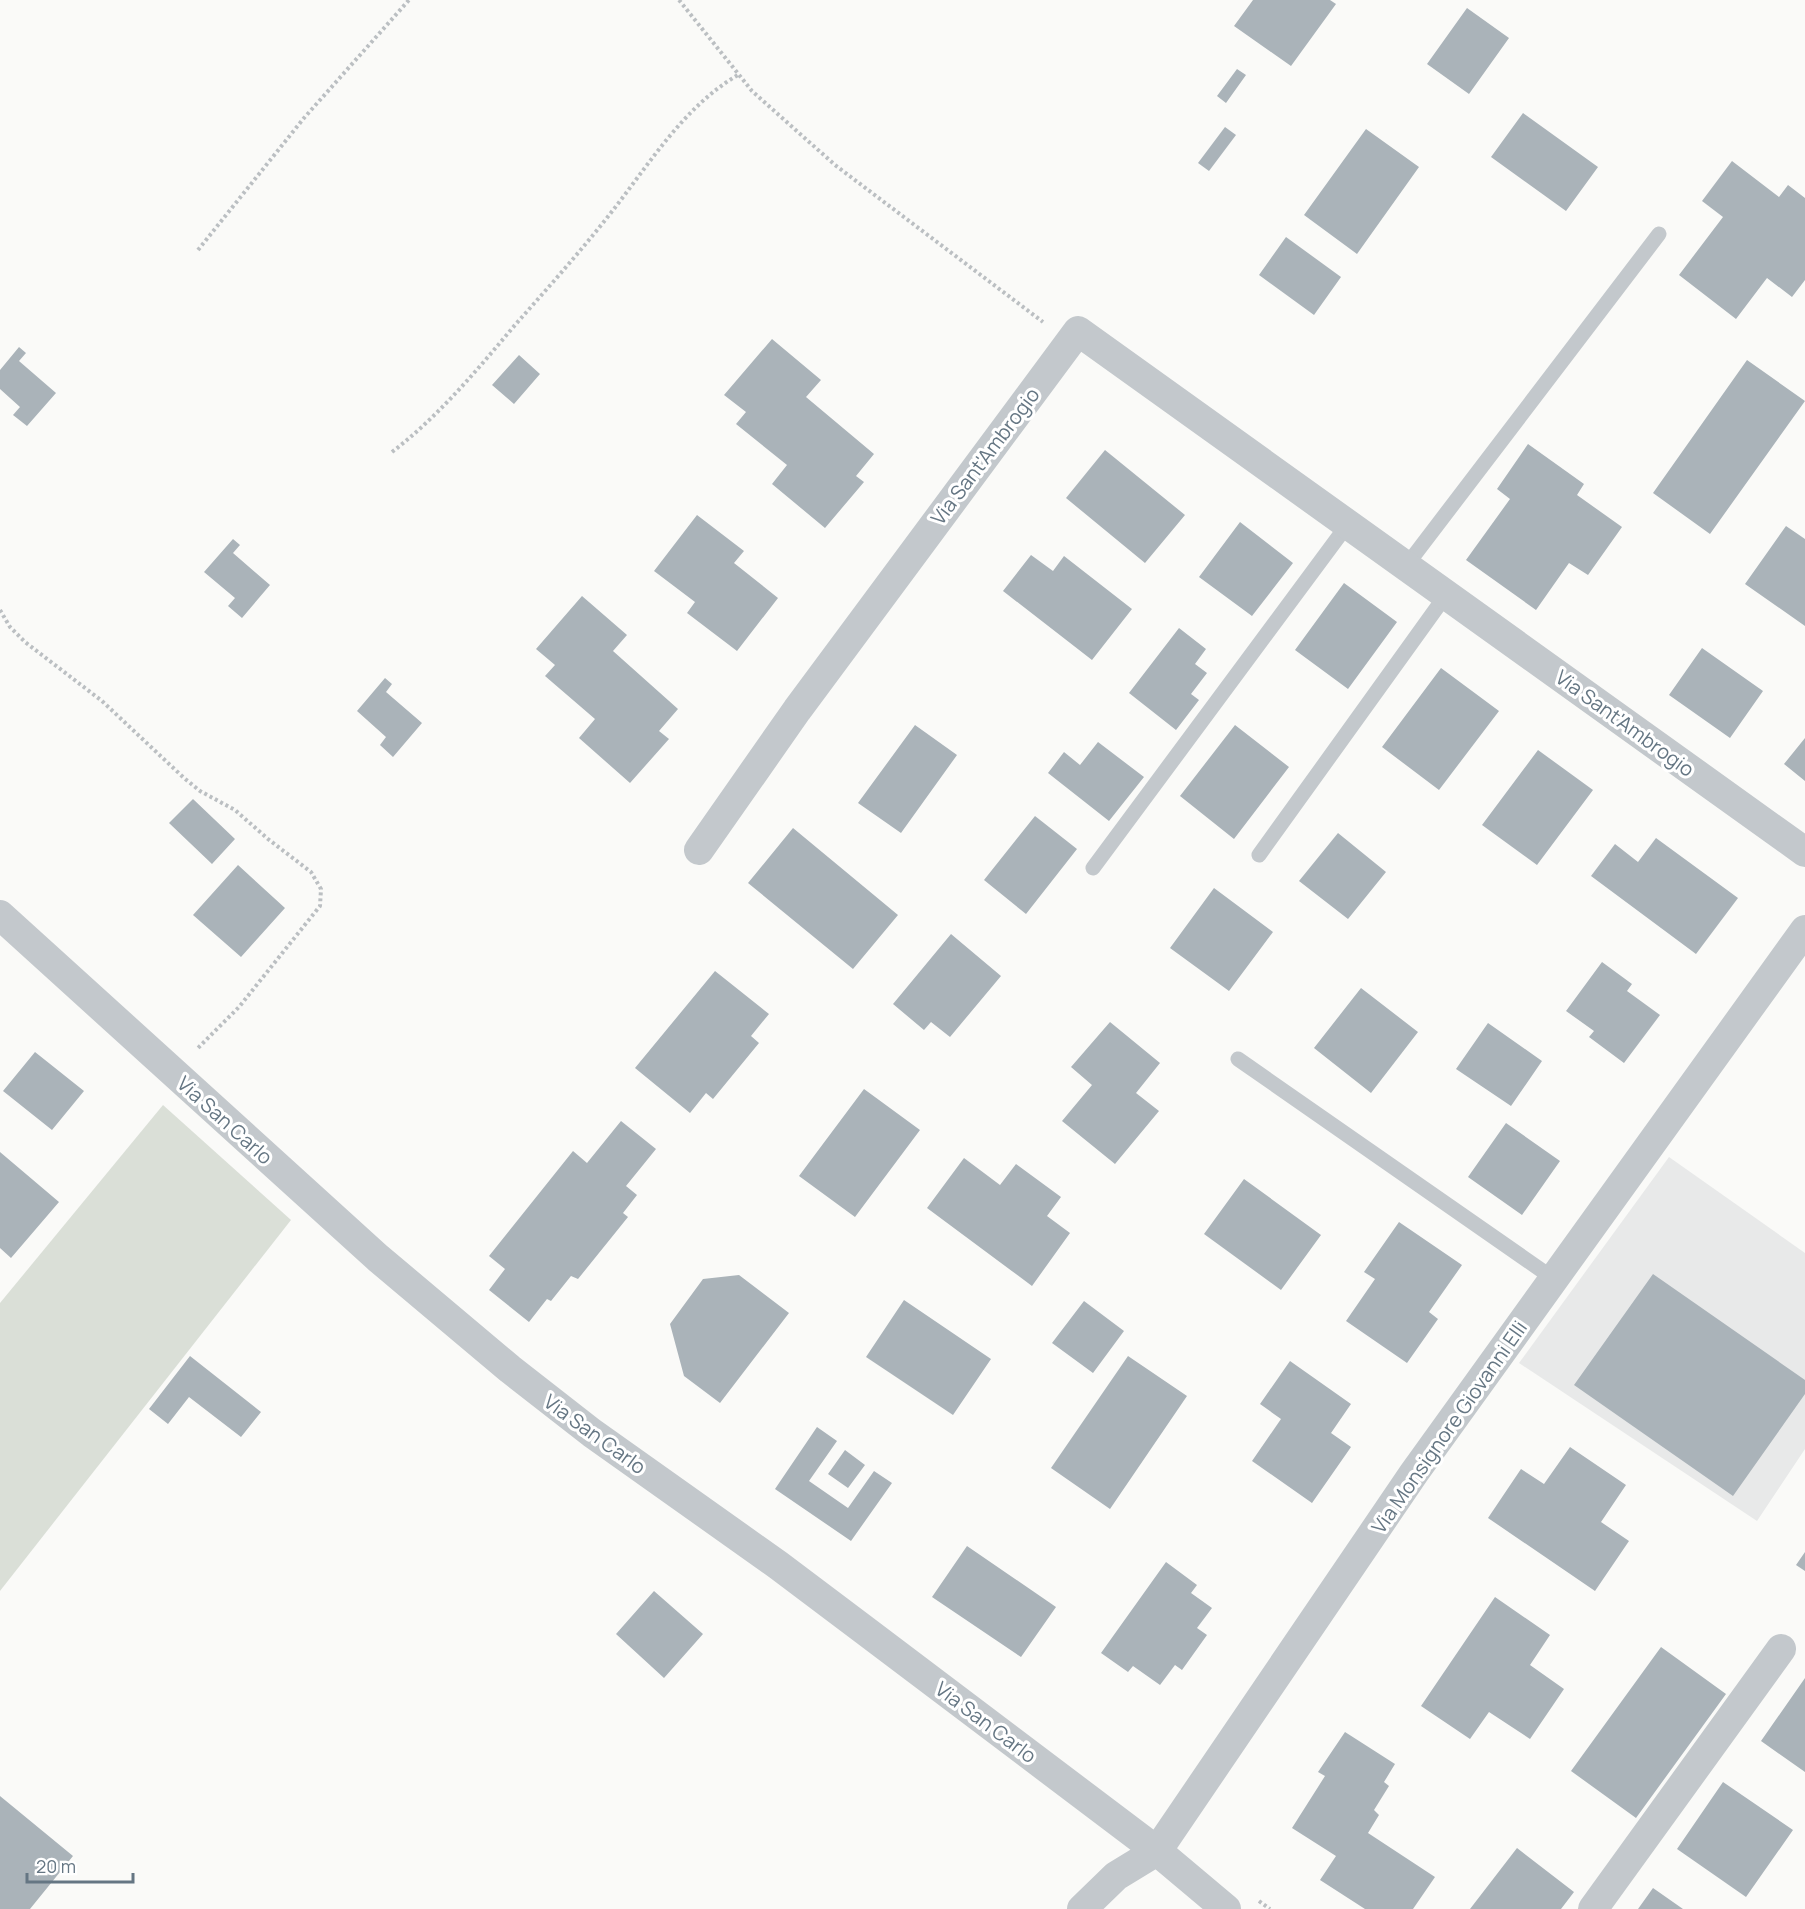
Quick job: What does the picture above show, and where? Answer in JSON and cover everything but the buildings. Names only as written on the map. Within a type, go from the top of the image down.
[{"type":"street","name":"Via Sant'Ambrogio","points":[[699,850],[797,710],[1078,331],[1805,852]]},
{"type":"street","name":"Via San Carlo","points":[[0,915],[378,1258],[529,1385],[592,1433],[778,1565],[1157,1851],[1226,1909]]},
{"type":"street","name":"Via Monsignore Giovanni Elli","points":[[1082,1909],[1116,1876],[1157,1851],[1414,1473],[1805,930]]},
{"type":"street","points":[[1593,1909],[1781,1649]]},
{"type":"lane","points":[[1406,566],[1659,234]]},
{"type":"lane","points":[[1093,868],[1347,524]]},
{"type":"lane","points":[[1259,855],[1446,595]]},
{"type":"lane","points":[[1238,1059],[1554,1279]]},
{"type":"path","points":[[198,250],[304,118],[409,0]]},
{"type":"path","points":[[679,0],[752,91],[835,165],[1070,343]]},
{"type":"path","points":[[392,452],[413,436],[465,384],[594,235],[694,109],[718,87],[738,75]]},
{"type":"path","points":[[0,610],[10,627],[25,642],[102,701],[200,791],[235,810],[268,840],[311,872],[321,890],[320,906],[293,942],[239,1007],[174,1074]]},
{"type":"path","points":[[1252,1895],[1270,1909]]},
{"type":"shaded area","points":[[163,1105],[291,1220],[0,1591],[0,1303]]},
{"type":"shaded area","points":[[1669,1157],[1805,1253],[1805,1449],[1757,1521],[1519,1363]]}]
